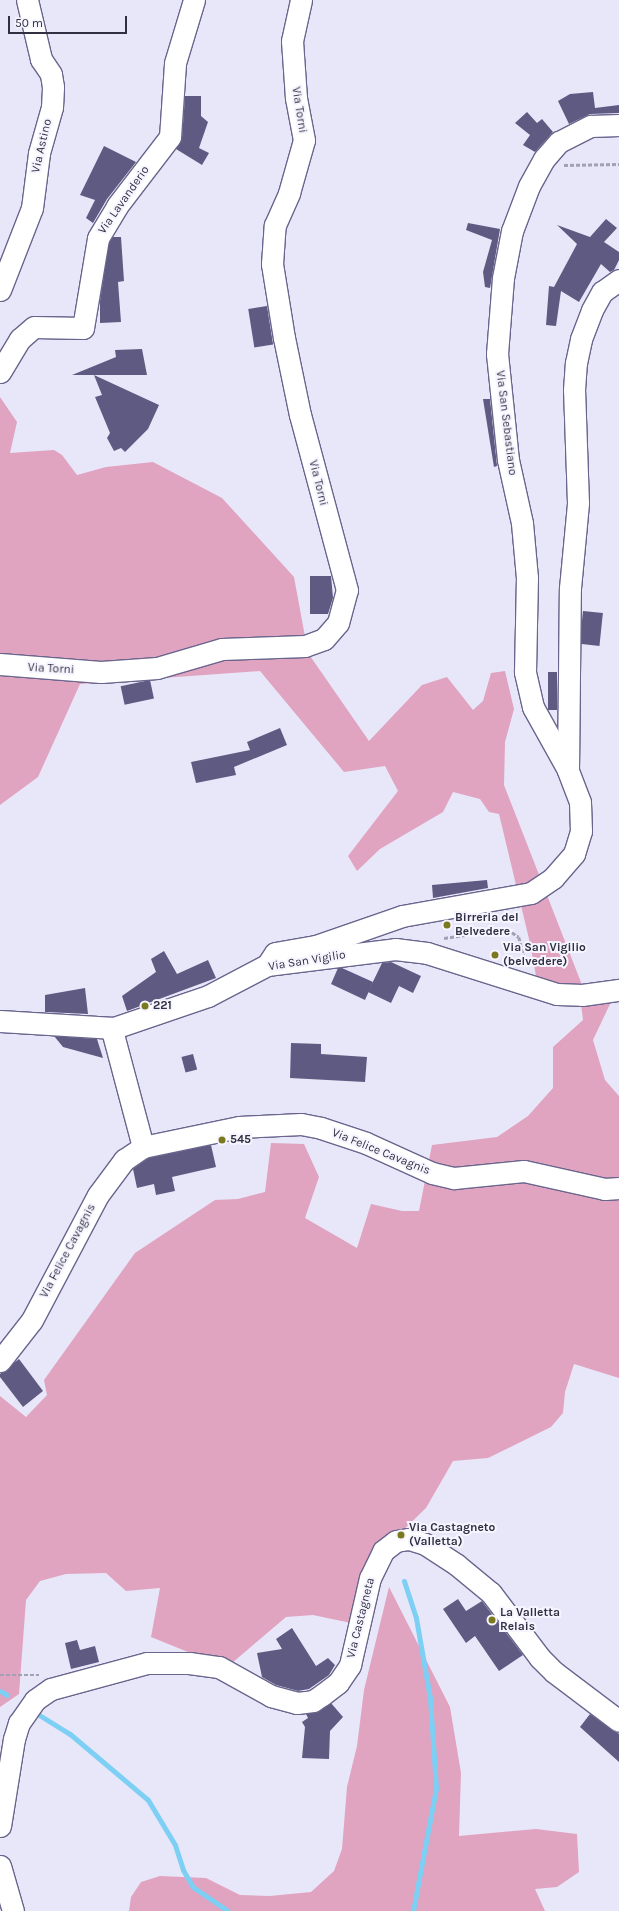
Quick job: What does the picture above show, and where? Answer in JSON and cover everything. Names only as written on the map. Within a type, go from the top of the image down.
[{"type":"street","name":"Via Astino","points":[[0,290],[32,208],[39,153],[52,107],[53,87],[51,74],[41,59],[27,0]]},
{"type":"street","name":"Via Lavanderio","points":[[0,372],[20,339],[34,327],[83,328],[98,238],[117,206],[170,137],[175,63],[194,0]]},
{"type":"street","name":"Via Torni","points":[[0,664],[101,672],[157,668],[222,649],[305,646],[324,639],[338,623],[347,590],[300,415],[272,264],[275,225],[289,193],[304,140],[296,98],[292,41],[301,0]]},
{"type":"street","name":"Via San Sebastiano","points":[[267,965],[275,953],[316,946],[402,916],[531,893],[553,878],[574,854],[581,830],[580,802],[568,770],[532,707],[524,672],[527,578],[522,523],[508,460],[497,354],[503,278],[512,231],[529,186],[544,159],[559,142],[591,126],[619,125]]},
{"type":"street","name":"Via San Sebastiano","points":[[568,770],[570,588],[578,503],[574,390],[576,363],[581,339],[592,310],[602,292],[619,280]]},
{"type":"street","name":"Via San Vigilio","points":[[0,1021],[114,1028],[208,996],[267,965],[395,949],[427,953],[558,994],[582,995],[619,990]]},
{"type":"street","points":[[114,1028],[113,1034],[143,1147]]},
{"type":"street","name":"Via Felice Cavagnis","points":[[0,1360],[32,1320],[98,1195],[124,1160],[143,1147],[239,1127],[301,1124],[321,1128],[366,1143],[432,1173],[454,1178],[524,1171],[604,1188],[619,1188]]},
{"type":"street","name":"Via Castagneta","points":[[0,1826],[14,1739],[19,1722],[35,1700],[51,1689],[146,1663],[190,1663],[219,1667],[271,1696],[297,1703],[313,1701],[338,1683],[350,1665],[370,1578],[383,1551],[396,1541],[409,1539],[425,1544],[457,1565],[491,1593],[540,1658],[554,1672],[619,1722]]},
{"type":"street","points":[[0,1866],[13,1911]]},
{"type":"path","points":[[558,168],[563,165],[619,164]]},
{"type":"path","points":[[438,939],[507,929],[519,936],[530,986]]},
{"type":"shaded area","points":[[0,397],[17,422],[10,453],[54,450],[62,455],[77,475],[106,467],[153,462],[222,498],[294,577],[308,653],[369,741],[422,685],[447,677],[473,710],[483,701],[491,673],[505,671],[514,709],[505,742],[504,785],[584,990],[618,987],[593,1040],[605,1080],[619,1096],[619,1378],[574,1364],[565,1392],[563,1413],[551,1427],[488,1458],[453,1461],[426,1508],[395,1538],[351,1623],[313,1615],[286,1617],[232,1663],[188,1652],[151,1637],[160,1588],[126,1591],[106,1573],[66,1574],[40,1581],[26,1600],[19,1694],[0,1707],[0,1396],[26,1417],[47,1395],[44,1380],[135,1253],[215,1200],[238,1199],[265,1192],[271,1143],[304,1144],[319,1177],[305,1218],[357,1248],[371,1204],[402,1211],[419,1211],[432,1145],[497,1137],[528,1116],[553,1088],[553,1047],[583,1020],[581,1004],[540,998],[530,943],[499,814],[489,812],[480,799],[453,792],[443,812],[380,849],[357,871],[348,856],[398,791],[385,766],[344,772],[260,671],[80,684],[38,777],[0,805]]},
{"type":"shaded area","points":[[389,1587],[450,1707],[461,1773],[459,1836],[536,1829],[577,1834],[579,1872],[557,1887],[535,1889],[545,1911],[129,1911],[131,1897],[141,1882],[160,1876],[206,1878],[240,1895],[270,1896],[311,1892],[334,1871],[342,1849],[347,1787],[357,1746],[364,1690]]},
{"type":"building","points":[[593,92],[595,108],[619,105],[619,113],[590,114],[569,124],[558,101],[570,94]]},
{"type":"building","points":[[185,96],[201,96],[201,116],[208,122],[199,148],[209,153],[202,165],[176,149],[182,138]]},
{"type":"building","points":[[527,112],[537,123],[542,119],[553,132],[535,152],[523,145],[530,135],[515,123]]},
{"type":"building","points":[[104,146],[136,162],[107,199],[93,223],[86,218],[95,200],[80,195]]},
{"type":"building","points":[[606,219],[617,228],[604,242],[619,252],[619,260],[614,270],[610,272],[601,264],[579,302],[561,291],[556,326],[546,325],[549,286],[554,287],[577,244],[557,225],[590,237]]},
{"type":"building","points":[[468,223],[500,229],[490,288],[485,287],[483,272],[492,240],[466,230]]},
{"type":"building","points":[[113,237],[121,237],[124,281],[118,282],[121,322],[100,323],[100,301],[109,242]]},
{"type":"building","points":[[267,306],[273,345],[254,347],[248,309]]},
{"type":"building","points":[[142,349],[147,375],[72,375],[116,357],[115,350]]},
{"type":"building","points":[[94,375],[159,405],[148,429],[125,452],[121,448],[114,451],[107,438],[110,433],[95,397],[102,395]]},
{"type":"building","points":[[483,399],[490,399],[497,466],[494,467]]},
{"type":"building","points":[[310,576],[331,576],[333,598],[328,614],[310,614]]},
{"type":"building","points":[[583,611],[603,613],[599,646],[580,644]]},
{"type":"building","points":[[548,672],[557,672],[557,710],[548,710]]},
{"type":"building","points":[[150,680],[154,699],[125,705],[121,686]]},
{"type":"building","points":[[280,728],[287,745],[234,767],[236,775],[196,783],[191,762],[250,750],[247,742]]},
{"type":"building","points":[[487,880],[488,888],[433,898],[432,885]]},
{"type":"building","points":[[164,951],[177,974],[208,960],[216,978],[127,1011],[122,996],[156,972],[151,959]]},
{"type":"building","points":[[391,962],[421,976],[413,993],[399,986],[391,1003],[368,992],[382,963]]},
{"type":"building","points":[[338,968],[342,968],[373,982],[365,1000],[331,984]]},
{"type":"building","points":[[85,988],[88,1014],[45,1012],[45,995]]},
{"type":"building","points":[[54,1036],[97,1039],[103,1058],[63,1047]]},
{"type":"building","points":[[291,1043],[321,1044],[321,1054],[367,1057],[365,1082],[290,1078]]},
{"type":"building","points":[[193,1054],[197,1069],[186,1073],[181,1057]]},
{"type":"building","points":[[211,1145],[216,1167],[172,1177],[175,1191],[156,1195],[154,1184],[137,1188],[133,1169],[148,1158]]},
{"type":"building","points":[[19,1359],[43,1391],[23,1407],[0,1377],[0,1374]]},
{"type":"building","points":[[458,1599],[466,1611],[482,1601],[523,1655],[499,1671],[475,1636],[466,1643],[443,1609]]},
{"type":"building","points":[[292,1628],[316,1666],[328,1658],[335,1665],[329,1675],[309,1689],[298,1691],[276,1685],[262,1677],[257,1653],[282,1649],[276,1639]]},
{"type":"building","points":[[77,1640],[80,1650],[95,1646],[99,1662],[71,1669],[65,1643]]},
{"type":"building","points":[[331,1703],[343,1717],[330,1731],[329,1759],[302,1758],[305,1727],[302,1722],[308,1718],[306,1714],[319,1711]]},
{"type":"building","points":[[590,1714],[619,1734],[619,1762],[580,1727]]},
{"type":"waterway","points":[[404,1581],[416,1618],[430,1698],[436,1788],[413,1911]]},
{"type":"waterway","points":[[0,1691],[7,1695]]},
{"type":"waterway","points":[[36,1713],[70,1734],[148,1800],[175,1845],[183,1870],[193,1887],[228,1911]]},
{"type":"place","name":"Birreria del Belvedere","points":[[447,925]]},
{"type":"place","name":"Via San Vigilio (belvedere)","points":[[495,955]]},
{"type":"place","name":"221","points":[[145,1006]]},
{"type":"place","name":"545","points":[[222,1140]]},
{"type":"place","name":"Via Castagneto (Valletta)","points":[[401,1535]]},
{"type":"place","name":"La Valletta Relais","points":[[492,1620]]}]
